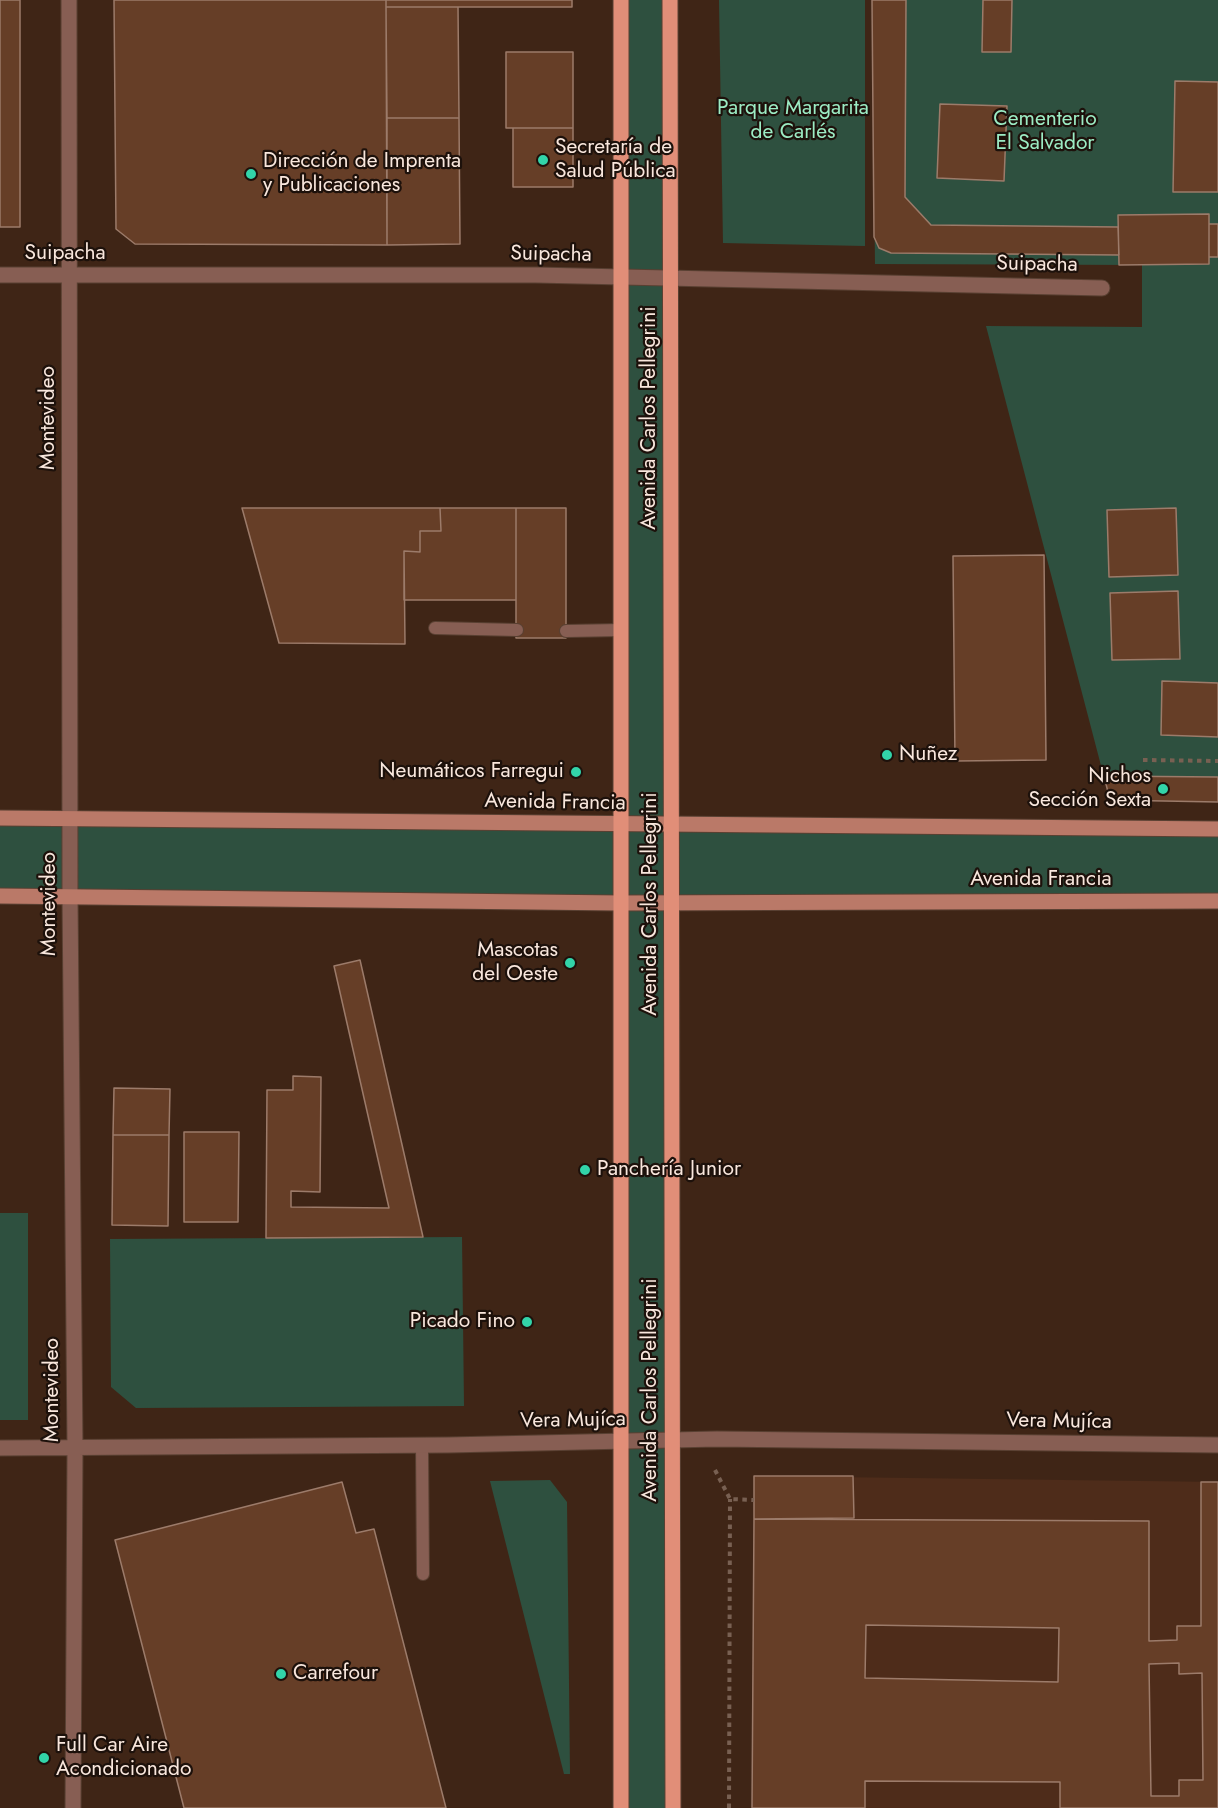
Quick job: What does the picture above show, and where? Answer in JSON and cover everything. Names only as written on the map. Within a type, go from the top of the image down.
[{"type":"main road","name":"Avenida Carlos Pellegrini","points":[[621,0],[621,1808]]},
{"type":"main road","name":"Avenida Carlos Pellegrini","points":[[670,0],[672,1808]]},
{"type":"main road","name":"Avenida Francia","points":[[0,818],[1218,829]]},
{"type":"main road","name":"Avenida Francia","points":[[0,896],[621,903],[1218,901]]},
{"type":"street","name":"Montevideo","points":[[69,0],[70,896],[75,1448],[73,1808]]},
{"type":"street","name":"Suipacha","points":[[0,275],[621,277],[1102,288]]},
{"type":"street","name":"Vera Mujíca","points":[[0,1448],[423,1445],[717,1438],[1218,1445]]},
{"type":"lane","points":[[435,628],[517,630]]},
{"type":"lane","points":[[566,631],[621,630]]},
{"type":"lane","points":[[423,1445],[423,1574]]},
{"type":"path","points":[[1143,760],[1218,761]]},
{"type":"path","points":[[715,1470],[730,1499],[729,1808]]},
{"type":"path","points":[[730,1499],[754,1500]]},
{"type":"shaded area","points":[[754,1476],[1218,1482],[1218,1808],[752,1808]]},
{"type":"green space","points":[[621,0],[670,0],[672,824],[1218,829],[1218,901],[672,903],[673,1808],[621,1808],[621,903],[0,896],[0,818],[620,824]]},
{"type":"green space","name":"Parque Margarita de Carlés","points":[[719,0],[865,0],[865,246],[723,243]]},
{"type":"green space","name":"Cementerio El Salvador","points":[[872,0],[1218,0],[1218,802],[1110,800],[986,326],[1142,327],[1142,265],[875,264]]},
{"type":"green space","points":[[0,1213],[28,1213],[28,1420],[0,1420]]},
{"type":"green space","points":[[462,1237],[464,1406],[136,1408],[111,1387],[110,1239]]},
{"type":"green space","points":[[550,1480],[567,1502],[570,1774],[564,1774],[490,1481]]},
{"type":"building","points":[[0,0],[20,0],[20,227],[0,227]]},
{"type":"building","name":"Dirección de Imprenta y Publicaciones","points":[[114,0],[386,0],[387,245],[135,244],[116,229]]},
{"type":"building","points":[[386,0],[572,0],[572,7],[386,7]]},
{"type":"building","points":[[872,0],[906,0],[905,197],[931,225],[1118,227],[1119,255],[891,253],[879,248],[874,237]]},
{"type":"building","points":[[983,0],[1012,0],[1011,52],[982,52]]},
{"type":"building","points":[[386,7],[458,7],[459,118],[387,118]]},
{"type":"building","points":[[506,52],[573,52],[573,128],[506,128]]},
{"type":"building","points":[[1175,81],[1218,82],[1218,192],[1173,192]]},
{"type":"building","points":[[940,104],[1007,106],[1004,181],[937,178]]},
{"type":"building","points":[[387,118],[459,118],[460,244],[387,245]]},
{"type":"building","points":[[513,128],[573,128],[573,187],[513,187]]},
{"type":"building","points":[[1209,214],[1209,264],[1119,265],[1118,215]]},
{"type":"building","points":[[1209,224],[1218,224],[1218,257],[1209,257]]},
{"type":"building","points":[[242,508],[440,508],[441,531],[420,531],[420,552],[404,551],[405,644],[279,643]]},
{"type":"building","points":[[440,508],[516,508],[516,600],[404,600],[404,551],[420,552],[420,531],[441,531]]},
{"type":"building","points":[[516,508],[566,508],[566,638],[516,638]]},
{"type":"building","points":[[1176,508],[1178,575],[1109,577],[1107,510]]},
{"type":"building","points":[[1044,555],[1046,760],[955,761],[953,556]]},
{"type":"building","points":[[1178,591],[1180,659],[1112,660],[1110,593]]},
{"type":"building","points":[[1162,681],[1218,683],[1218,737],[1161,735]]},
{"type":"building","name":"Nichos Sección Sexta","points":[[1104,776],[1218,777],[1218,802],[1110,800]]},
{"type":"building","points":[[360,960],[423,1237],[266,1238],[267,1090],[293,1090],[293,1076],[321,1077],[320,1192],[291,1191],[291,1207],[389,1208],[334,966]]},
{"type":"building","points":[[114,1088],[170,1089],[169,1135],[113,1135]]},
{"type":"building","points":[[184,1132],[239,1132],[238,1222],[184,1222]]},
{"type":"building","points":[[113,1135],[169,1135],[168,1226],[112,1225]]},
{"type":"building","points":[[754,1476],[853,1476],[854,1518],[754,1519]]},
{"type":"building","name":"Carrefour","points":[[342,1482],[356,1533],[374,1529],[446,1808],[184,1808],[115,1540]]},
{"type":"building","points":[[1201,1482],[1218,1482],[1218,1808],[1060,1808],[1060,1782],[865,1781],[865,1808],[752,1808],[754,1519],[1149,1521],[1149,1641],[1177,1640],[1177,1626],[1201,1626]],"holes":[[[866,1625],[1059,1628],[1058,1682],[865,1678]],[[1179,1663],[1179,1674],[1202,1673],[1203,1780],[1179,1780],[1179,1796],[1151,1796],[1149,1664]]]},
{"type":"place","name":"Secretaría de Salud Pública","points":[[543,160]]},
{"type":"place","name":"Dirección de Imprenta y Publicaciones","points":[[251,174]]},
{"type":"place","name":"Nuñez","points":[[887,755]]},
{"type":"place","name":"Neumáticos Farregui","points":[[576,772]]},
{"type":"place","name":"Nichos Sección Sexta","points":[[1163,789]]},
{"type":"place","name":"Mascotas del Oeste","points":[[570,963]]},
{"type":"place","name":"Panchería Junior","points":[[585,1170]]},
{"type":"place","name":"Picado Fino","points":[[527,1322]]},
{"type":"place","name":"Carrefour","points":[[281,1674]]},
{"type":"place","name":"Full Car Aire Acondicionado","points":[[44,1758]]}]
